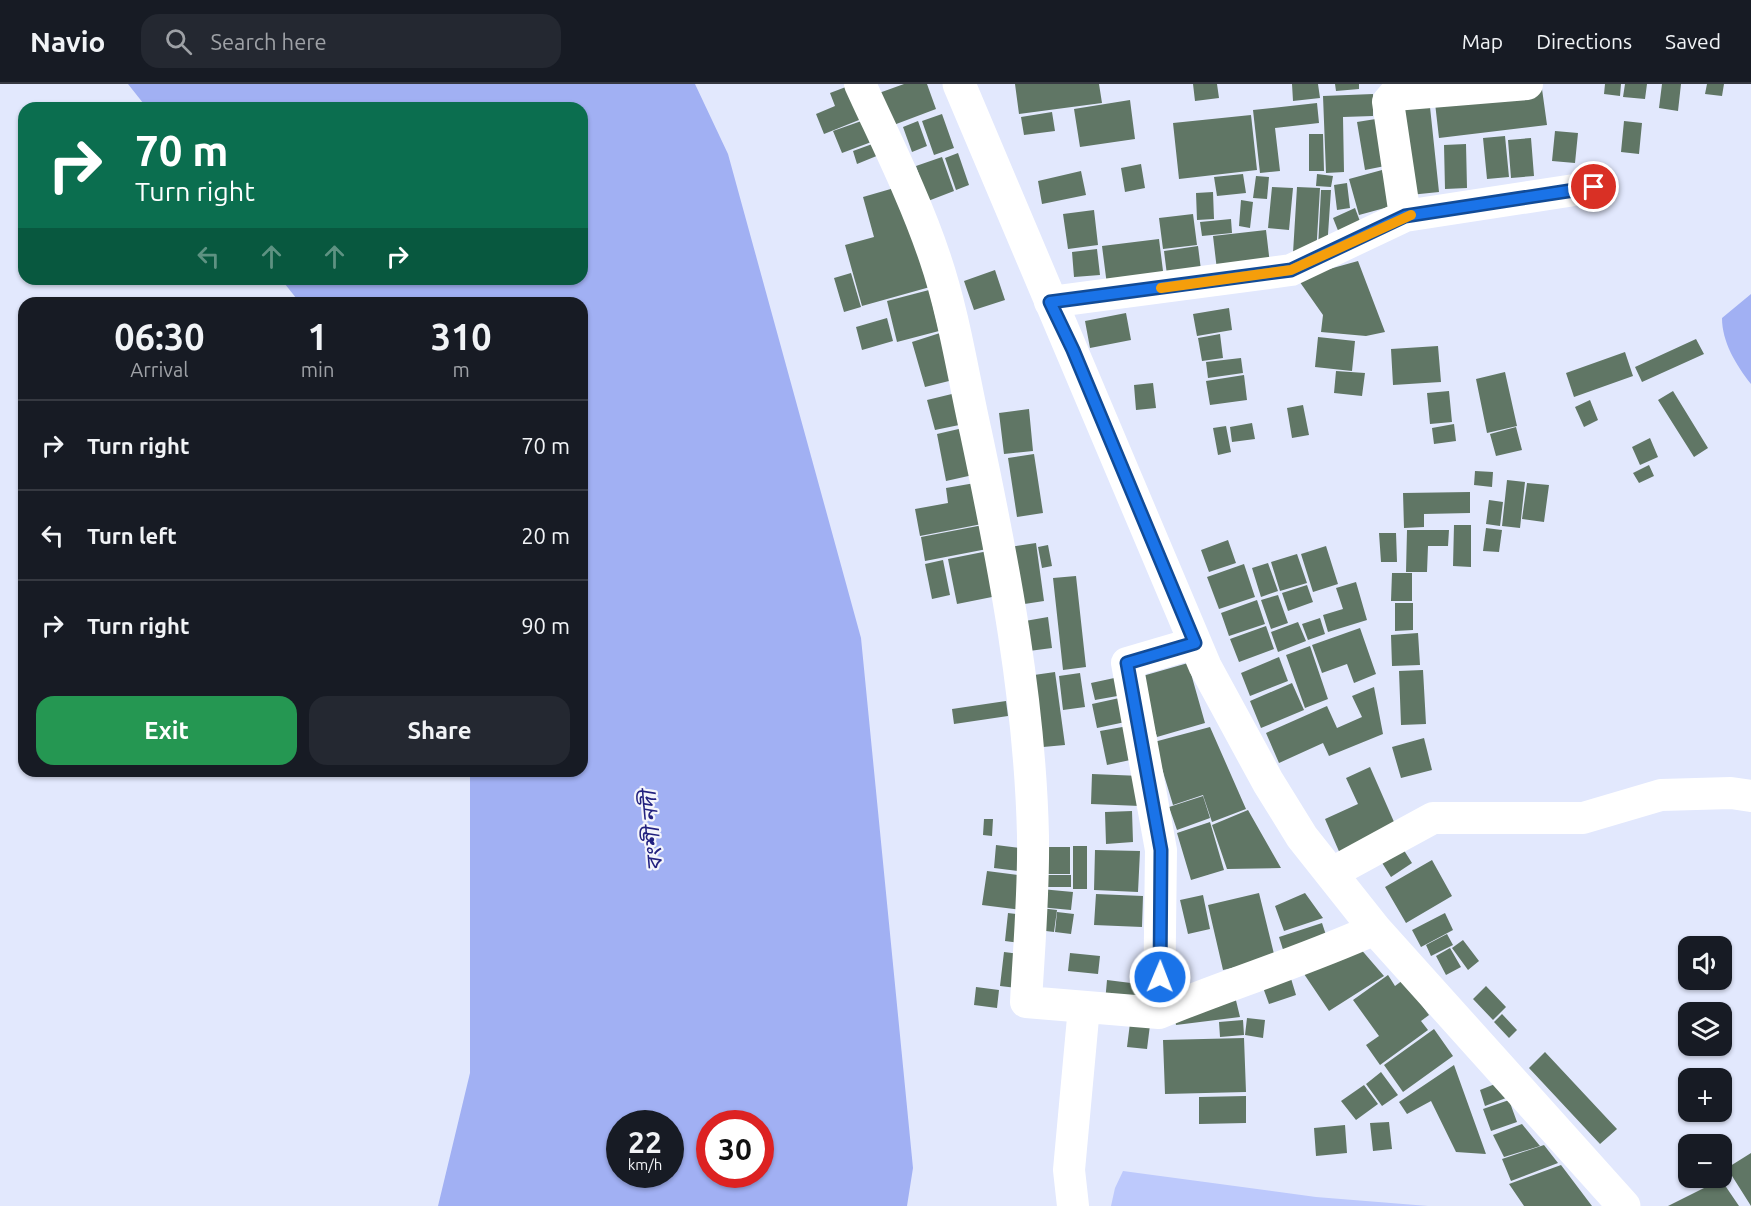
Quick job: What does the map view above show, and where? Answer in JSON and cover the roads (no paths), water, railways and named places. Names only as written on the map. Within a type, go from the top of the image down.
[{"type":"street","points":[[860,84],[908,189],[935,259],[954,331],[988,492],[1016,649],[1028,752],[1033,837],[1026,1002],[1159,1013],[1211,992],[1322,954],[1376,929]]},
{"type":"street","points":[[959,84],[1205,666],[1268,782],[1302,837],[1376,929],[1624,1206]]},
{"type":"street","points":[[1405,216],[1389,113],[1388,102],[1391,98],[1394,95],[1527,84]]},
{"type":"street","points":[[1050,302],[1291,270],[1405,216],[1594,187]]},
{"type":"street","points":[[1159,1013],[1161,850],[1127,663],[1195,643]]},
{"type":"street","points":[[1332,873],[1433,818],[1583,818],[1661,795],[1731,793],[1751,796]]},
{"type":"street","points":[[1073,1206],[1069,1170],[1084,1007]]},
{"type":"water","name":"বংশী নদী","points":[[128,84],[695,84],[728,154],[861,638],[913,1168],[907,1206],[438,1206],[470,1073],[470,777],[588,777],[588,297],[295,297],[286,285],[588,285],[588,102],[142,102]]},
{"type":"water","points":[[1751,294],[1751,384],[1731,353],[1724,336],[1722,318]]}]
